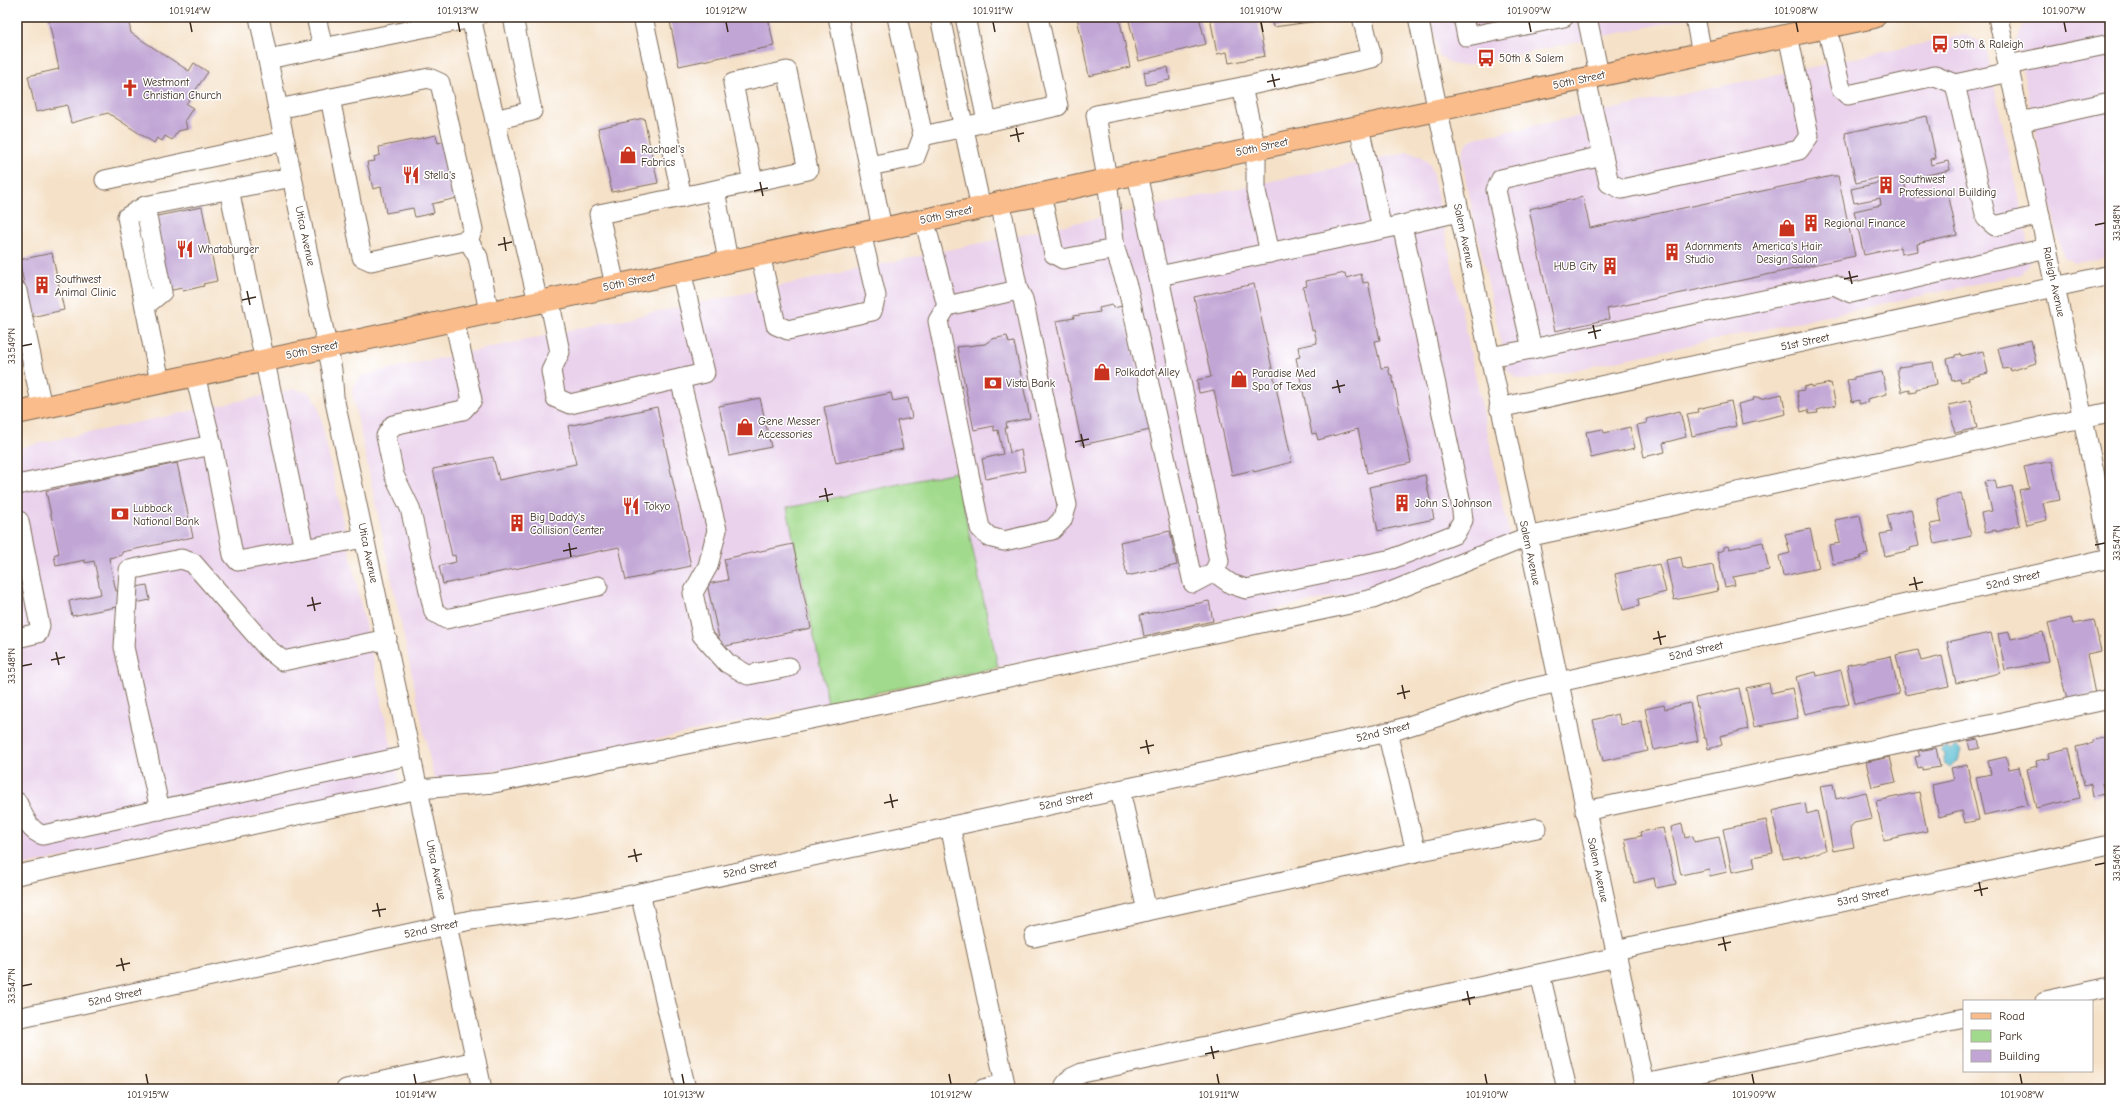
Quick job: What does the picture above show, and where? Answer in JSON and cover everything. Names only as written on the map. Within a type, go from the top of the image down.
[{"type":"main road","name":"50th Street","points":[[17,413],[1107,179],[1138,174],[1702,54],[1837,23],[1874,17]]},
{"type":"street","name":"Utica Avenue","points":[[259,17],[328,347],[332,370],[334,397],[482,1089]]},
{"type":"street","points":[[495,120],[532,112],[513,17]]},
{"type":"street","points":[[642,17],[682,197]]},
{"type":"street","points":[[838,17],[882,228]]},
{"type":"street","points":[[869,166],[915,157],[923,136],[897,17]]},
{"type":"street","points":[[924,219],[947,306],[938,321],[980,528],[989,537],[1004,542],[1052,530],[1062,520],[1067,505],[1023,299],[1018,290],[964,126],[940,17]]},
{"type":"street","points":[[965,17],[987,121]]},
{"type":"street","points":[[923,136],[1058,106],[1038,17]]},
{"type":"street","points":[[1138,174],[1219,561],[1214,572],[1193,583],[1128,289],[1115,249],[1107,179],[1096,115],[1242,88],[1372,58],[1362,17]]},
{"type":"street","name":"Salem Avenue","points":[[1418,17],[1499,408],[1645,1087]]},
{"type":"street","points":[[1463,17],[1467,37],[1564,17]]},
{"type":"street","points":[[1586,17],[1603,156],[1609,183],[1622,189],[1799,150],[1809,136],[1788,35]]},
{"type":"street","points":[[1695,17],[1702,54]]},
{"type":"street","name":"Raleigh Avenue","points":[[1998,17],[2110,547]]},
{"type":"street","points":[[268,59],[474,18],[495,120],[544,300],[560,352],[551,371],[556,398],[570,404],[705,373],[681,271]]},
{"type":"street","points":[[318,19],[323,48]]},
{"type":"street","points":[[1837,23],[1841,89],[1848,94],[1935,76],[1955,84],[2110,44]]},
{"type":"street","points":[[615,285],[599,214],[682,197],[753,182],[808,170],[786,71],[733,83],[753,182]]},
{"type":"street","points":[[278,109],[429,78],[440,83],[473,229],[468,240]]},
{"type":"street","points":[[1955,84],[1986,218],[1996,226],[2040,215]]},
{"type":"street","points":[[1242,88],[1256,149],[1256,191],[1270,253]]},
{"type":"street","points":[[330,98],[362,257],[371,261],[468,240]]},
{"type":"street","points":[[2020,122],[2110,102]]},
{"type":"street","points":[[1359,127],[1382,229]]},
{"type":"street","points":[[105,180],[285,141]]},
{"type":"street","points":[[1532,349],[1496,190],[1501,179],[1603,156]]},
{"type":"street","points":[[160,382],[127,217],[145,206],[292,177]]},
{"type":"street","points":[[229,189],[304,549]]},
{"type":"street","points":[[715,190],[728,261]]},
{"type":"street","points":[[1041,194],[1054,254],[1063,259],[1115,249]]},
{"type":"street","points":[[1159,276],[1459,212]]},
{"type":"street","points":[[1214,572],[1231,584],[1246,589],[1392,559],[1456,534],[1463,520],[1461,502],[1402,224]]},
{"type":"street","points":[[760,254],[776,326],[788,330],[872,311],[876,296],[861,233]]},
{"type":"street","points":[[468,240],[478,257],[489,312]]},
{"type":"street","points":[[1489,358],[1834,285],[1851,293],[2047,248]]},
{"type":"street","name":"51st Street","points":[[1499,408],[2110,275]]},
{"type":"street","points":[[947,306],[1018,290]]},
{"type":"street","points":[[17,291],[42,407]]},
{"type":"street","points":[[454,320],[472,400],[463,410],[393,425],[386,436],[394,475],[410,508],[434,612],[446,619],[598,586]]},
{"type":"street","points":[[194,375],[212,445],[233,555],[238,561],[364,538]]},
{"type":"street","points":[[680,379],[717,530],[708,566],[693,594],[702,635],[727,663],[748,675],[789,667]]},
{"type":"street","points":[[17,875],[418,789],[494,783],[869,707],[1373,599],[1527,538],[2110,412]]},
{"type":"street","points":[[17,485],[212,445]]},
{"type":"street","points":[[17,638],[38,633],[40,626],[18,519]]},
{"type":"street","name":"52nd Street","points":[[17,1018],[471,920],[572,907],[640,893],[1387,732],[1515,692],[2110,558]]},
{"type":"street","points":[[160,810],[124,647],[129,570],[181,559],[193,563],[268,649],[283,661],[387,640]]},
{"type":"street","points":[[1585,811],[2110,699]]},
{"type":"street","points":[[1387,732],[1416,852]]},
{"type":"street","points":[[17,802],[24,828],[43,835],[411,755]]},
{"type":"street","points":[[1120,790],[1147,911]]},
{"type":"street","points":[[950,826],[1005,1087],[984,1089]]},
{"type":"street","points":[[1034,937],[1416,852],[1537,828]]},
{"type":"street","name":"53rd Street","points":[[1066,1089],[1065,1085],[1071,1078],[1082,1073],[1540,974],[1616,953],[2110,845]]},
{"type":"street","points":[[640,893],[686,1089]]},
{"type":"street","points":[[1540,974],[1567,1089]]},
{"type":"street","points":[[2050,1000],[2110,987]]},
{"type":"street","points":[[1645,1087],[1963,1018]]},
{"type":"street","points":[[346,1089],[476,1061]]},
{"type":"shaded area","points":[[1431,17],[1694,17],[1463,66],[1451,64],[1439,55]]},
{"type":"shaded area","points":[[2110,17],[2110,257],[2076,263],[2064,257],[2059,243],[2016,40],[2024,25],[2046,18]]},
{"type":"shaded area","points":[[1965,35],[1978,40],[1987,52],[2031,258],[2022,274],[1527,380],[1516,378],[1507,370],[1461,158],[1465,146],[1469,141],[1475,138]]},
{"type":"shaded area","points":[[1408,152],[1420,155],[1431,167],[1510,538],[1371,589],[998,667],[956,472],[787,508],[828,703],[525,767],[434,779],[352,392],[355,383],[361,376]]},
{"type":"shaded area","points":[[295,389],[310,393],[318,405],[400,786],[17,867],[17,448]]},
{"type":"green space","points":[[956,472],[998,667],[828,703],[787,508]]},
{"type":"water","points":[[1947,745],[1950,749],[1956,745],[1961,750],[1958,761],[1948,766],[1943,763],[1945,755],[1941,750]]},
{"type":"building","name":"Westmont Christian Church","points":[[48,17],[128,17],[131,33],[189,71],[194,63],[208,72],[186,104],[193,108],[185,120],[187,129],[178,131],[172,140],[165,136],[162,141],[157,138],[154,143],[108,113],[71,123],[67,105],[36,112],[28,76],[59,69]]},
{"type":"building","points":[[669,17],[768,17],[774,46],[679,66]]},
{"type":"building","points":[[1077,17],[1119,17],[1130,67],[1089,76]]},
{"type":"building","points":[[1128,17],[1199,17],[1206,44],[1139,61]]},
{"type":"building","points":[[1210,17],[1230,17],[1231,22],[1257,17],[1265,56],[1229,63],[1227,52],[1217,54]]},
{"type":"building","points":[[1271,17],[1341,17],[1341,18],[1273,27]]},
{"type":"building","points":[[1168,67],[1170,80],[1146,85],[1144,72]]},
{"type":"building","name":"Southwest Professional Building","points":[[1927,116],[1936,158],[1930,159],[1931,165],[1948,161],[1950,170],[1904,180],[1907,196],[1913,195],[1914,198],[1937,193],[1936,190],[1947,188],[1957,235],[1917,244],[1918,251],[1901,254],[1900,247],[1864,255],[1854,211],[1881,205],[1880,198],[1854,203],[1851,189],[1882,182],[1881,177],[1856,183],[1845,133]]},
{"type":"building","name":"Rachael's Fabrics","points":[[644,118],[658,183],[612,192],[598,128]]},
{"type":"building","name":"Stella's","points":[[436,135],[438,143],[445,141],[457,198],[432,204],[434,213],[415,217],[413,208],[386,213],[381,187],[373,189],[367,162],[375,161],[374,157],[380,155],[379,147]]},
{"type":"building","points":[[1832,176],[1838,176],[1855,256],[1607,309],[1609,319],[1555,331],[1529,209],[1583,197],[1590,228]]},
{"type":"building","name":"Whataburger","points":[[202,207],[217,281],[183,291],[182,288],[168,291],[152,217]]},
{"type":"building","name":"Southwest Animal Clinic","points":[[52,253],[64,310],[31,317],[19,260]]},
{"type":"building","points":[[1345,273],[1346,278],[1361,274],[1363,283],[1368,282],[1380,340],[1375,341],[1381,368],[1388,367],[1390,375],[1392,375],[1411,463],[1367,473],[1358,429],[1318,440],[1316,433],[1312,434],[1296,358],[1300,357],[1298,347],[1317,343],[1314,329],[1312,330],[1303,287],[1307,286],[1306,281]]},
{"type":"building","name":"Paradise Med Spa of Texas","points":[[1254,284],[1292,462],[1254,472],[1253,470],[1232,475],[1214,390],[1199,393],[1197,380],[1211,377],[1194,297]]},
{"type":"building","name":"Polkadot Alley","points":[[1112,305],[1113,308],[1123,306],[1150,430],[1082,445],[1056,321],[1074,318],[1073,316],[1100,312],[1099,308]]},
{"type":"building","name":"Vista Bank","points":[[1007,336],[1009,343],[1014,342],[1030,418],[1006,423],[1007,428],[1005,428],[1010,453],[1021,450],[1025,471],[986,479],[982,459],[1003,454],[998,430],[994,431],[994,426],[974,430],[957,347],[985,344],[992,339]]},
{"type":"building","points":[[2031,340],[2036,363],[2011,371],[2010,368],[2003,369],[1998,348]]},
{"type":"building","points":[[1983,351],[1988,373],[1968,378],[1969,380],[1961,382],[1960,379],[1952,381],[1947,359],[1955,357],[1955,355],[1961,354],[1961,356]]},
{"type":"building","points":[[1933,362],[1937,384],[1916,389],[1916,392],[1910,393],[1910,390],[1902,392],[1897,370],[1899,367]]},
{"type":"building","points":[[1882,372],[1887,394],[1867,399],[1868,402],[1859,404],[1859,400],[1852,402],[1847,380],[1854,379],[1854,377]]},
{"type":"building","points":[[1831,383],[1836,405],[1817,410],[1818,413],[1809,414],[1808,410],[1801,412],[1797,391],[1804,390],[1804,387],[1811,385],[1811,387]]},
{"type":"building","points":[[891,393],[893,401],[908,398],[912,418],[897,421],[903,449],[836,463],[824,407]]},
{"type":"building","points":[[1782,394],[1786,414],[1742,424],[1738,404],[1754,400],[1753,398],[1759,397],[1760,399]]},
{"type":"building","name":"Gene Messer Accessories","points":[[760,398],[771,447],[729,456],[719,406]]},
{"type":"building","points":[[1971,400],[1977,428],[1955,433],[1949,405]]},
{"type":"building","points":[[1731,401],[1736,426],[1692,436],[1687,414],[1698,412],[1697,409]]},
{"type":"building","points":[[657,407],[691,566],[626,580],[619,547],[443,584],[439,566],[456,562],[455,555],[452,556],[433,469],[493,457],[499,480],[576,464],[568,426]]},
{"type":"building","points":[[1680,411],[1686,437],[1663,443],[1665,452],[1644,457],[1637,425],[1647,423],[1646,419]]},
{"type":"building","points":[[1630,427],[1635,448],[1591,458],[1586,432],[1603,429],[1604,433]]},
{"type":"building","points":[[2052,461],[2060,500],[2043,503],[2047,520],[2027,525],[2019,490],[2029,488],[2024,467]]},
{"type":"building","name":"Lubbock National Bank","points":[[177,463],[193,537],[122,552],[122,555],[109,558],[116,591],[147,585],[150,600],[72,616],[69,601],[101,594],[94,561],[85,563],[85,560],[56,566],[54,555],[59,553],[46,491]]},
{"type":"building","name":"John S. Johnson","points":[[1425,475],[1434,519],[1378,531],[1369,487]]},
{"type":"building","points":[[1995,480],[1997,489],[2012,486],[2020,525],[1996,532],[1996,530],[1985,532],[1981,513],[1992,511],[1985,482]]},
{"type":"building","points":[[1961,493],[1971,536],[1935,544],[1930,524],[1942,522],[1937,499]]},
{"type":"building","points":[[1911,509],[1919,546],[1910,548],[1911,550],[1885,556],[1880,534],[1891,532],[1887,515]]},
{"type":"building","points":[[1860,515],[1868,554],[1860,556],[1861,559],[1833,564],[1829,545],[1840,543],[1835,520]]},
{"type":"building","points":[[1810,529],[1819,568],[1783,576],[1779,556],[1790,553],[1785,534]]},
{"type":"building","points":[[1170,531],[1177,565],[1127,576],[1120,542]]},
{"type":"building","points":[[1763,542],[1769,570],[1733,577],[1735,585],[1725,587],[1717,552],[1724,550],[1724,547],[1728,546],[1729,549]]},
{"type":"building","points":[[793,544],[811,628],[721,647],[707,584],[728,580],[724,559]]},
{"type":"building","points":[[1681,557],[1683,568],[1686,568],[1687,570],[1713,565],[1718,591],[1674,600],[1666,560]]},
{"type":"building","points":[[1659,564],[1666,592],[1638,599],[1639,606],[1623,610],[1615,574]]},
{"type":"building","points":[[1209,601],[1213,621],[1144,636],[1140,615]]},
{"type":"building","points":[[2071,618],[2073,624],[2094,620],[2101,651],[2087,654],[2095,694],[2067,700],[2048,623]]},
{"type":"building","points":[[2009,632],[2011,639],[2043,632],[2049,661],[2005,670],[1998,634]]},
{"type":"building","points":[[1991,633],[2000,673],[1956,683],[1947,642]]},
{"type":"building","points":[[1918,650],[1921,661],[1942,656],[1949,686],[1905,695],[1896,655]]},
{"type":"building","points":[[1891,656],[1899,694],[1855,704],[1847,665]]},
{"type":"building","points":[[1841,670],[1849,704],[1805,714],[1796,677],[1816,672],[1817,676]]},
{"type":"building","points":[[1769,683],[1771,693],[1792,688],[1798,718],[1754,727],[1746,688]]},
{"type":"building","points":[[1739,688],[1748,729],[1720,736],[1722,745],[1708,749],[1695,698]]},
{"type":"building","points":[[1690,703],[1698,741],[1654,750],[1645,709],[1664,705],[1665,709]]},
{"type":"building","points":[[1618,714],[1621,725],[1641,721],[1648,751],[1603,761],[1593,720]]},
{"type":"building","points":[[2110,737],[2110,782],[2102,783],[2105,794],[2093,796],[2091,784],[2084,786],[2076,747],[2093,743],[2093,740]]},
{"type":"building","points":[[1978,739],[1980,748],[1970,750],[1968,741]]},
{"type":"building","points":[[1936,748],[1940,767],[1922,770],[1922,767],[1918,768],[1915,757],[1920,756],[1918,751]]},
{"type":"building","points":[[2069,748],[2080,798],[2036,808],[2027,769],[2037,766],[2036,761],[2049,758],[2048,753]]},
{"type":"building","points":[[1890,757],[1896,782],[1872,787],[1866,762]]},
{"type":"building","points":[[2006,757],[2009,769],[2019,767],[2028,805],[1984,815],[1976,777],[1991,774],[1988,761]]},
{"type":"building","points":[[1967,765],[1979,820],[1965,823],[1962,811],[1939,817],[1932,785],[1954,780],[1951,768]]},
{"type":"building","points":[[1833,784],[1836,799],[1866,792],[1872,819],[1854,823],[1850,828],[1854,847],[1833,851],[1820,786]]},
{"type":"building","points":[[1919,792],[1927,831],[1884,840],[1876,801]]},
{"type":"building","points":[[1805,803],[1807,814],[1817,811],[1826,850],[1800,858],[1799,856],[1783,859],[1772,811]]},
{"type":"building","points":[[1766,820],[1773,853],[1753,857],[1755,867],[1732,872],[1723,829]]},
{"type":"building","points":[[1682,824],[1685,838],[1693,836],[1694,842],[1719,837],[1727,872],[1710,876],[1709,869],[1681,875],[1671,827]]},
{"type":"building","points":[[1663,828],[1676,884],[1656,888],[1654,878],[1634,883],[1625,839],[1641,836],[1640,832]]},
{"type":"place","name":"50th & Raleigh","points":[[1940,44]]},
{"type":"place","name":"50th & Salem","points":[[1486,58]]},
{"type":"place","name":"Westmont Christian Church","points":[[130,88]]},
{"type":"place","name":"Rachael's Fabrics","points":[[628,155]]},
{"type":"place","name":"Stella's","points":[[411,175]]},
{"type":"place","name":"Southwest Professional Building","points":[[1886,185]]},
{"type":"place","name":"Regional Finance","points":[[1811,223]]},
{"type":"place","name":"America's Hair Design Salon","points":[[1787,228]]},
{"type":"place","name":"Whataburger","points":[[185,249]]},
{"type":"place","name":"Adornments Studio","points":[[1672,252]]},
{"type":"place","name":"HUB City","points":[[1610,266]]},
{"type":"place","name":"Southwest Animal Clinic","points":[[42,285]]},
{"type":"place","name":"Polkadot Alley","points":[[1102,372]]},
{"type":"place","name":"Paradise Med Spa of Texas","points":[[1239,379]]},
{"type":"place","name":"Vista Bank","points":[[993,383]]},
{"type":"place","name":"Gene Messer Accessories","points":[[745,427]]},
{"type":"place","name":"John S. Johnson","points":[[1402,503]]},
{"type":"place","name":"Tokyo","points":[[631,506]]},
{"type":"place","name":"Lubbock National Bank","points":[[120,514]]},
{"type":"place","name":"Big Daddy's Collision Center","points":[[517,523]]}]
